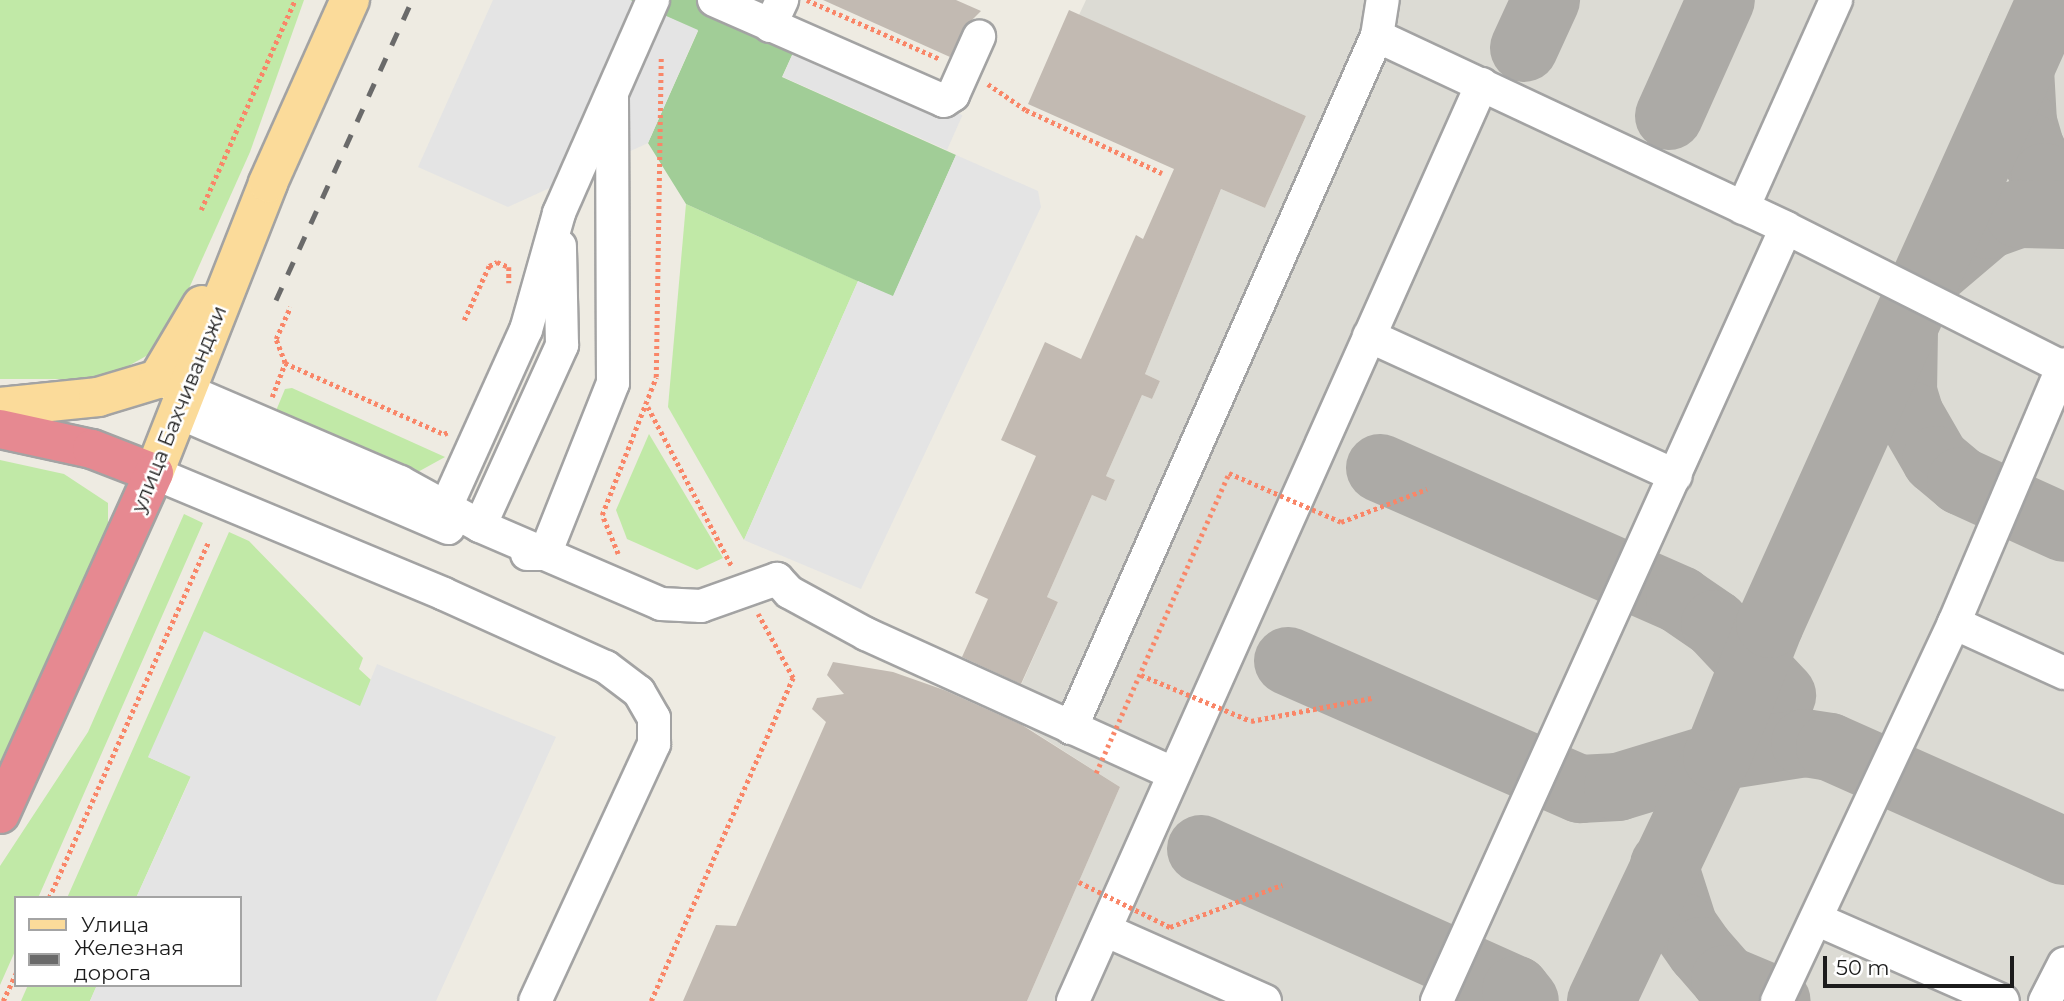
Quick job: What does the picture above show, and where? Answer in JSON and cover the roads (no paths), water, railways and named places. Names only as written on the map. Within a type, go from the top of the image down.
[{"type":"highway","points":[[0,429],[92,449],[154,473]]},
{"type":"highway","name":"улица Бахчиванджи","points":[[0,814],[154,473]]},
{"type":"main road","name":"улица Бахчиванджи","points":[[154,473],[176,394],[350,0]]},
{"type":"main road","points":[[0,407],[98,397],[176,394]]},
{"type":"lane","points":[[445,509],[526,330],[559,213],[653,0]]},
{"type":"lane","points":[[714,0],[776,13],[944,102],[953,95],[979,37]]},
{"type":"lane","points":[[1072,727],[1377,36],[1383,0]]},
{"type":"lane","points":[[1743,208],[1836,0]]},
{"type":"lane","points":[[1377,36],[1786,228],[2064,366],[1954,623],[1777,1001]]},
{"type":"lane","points":[[1073,1001],[1482,84]]},
{"type":"lane","points":[[545,554],[613,383],[611,94]]},
{"type":"lane","points":[[480,526],[562,345],[559,213]]},
{"type":"lane","points":[[1437,1001],[1786,228]]},
{"type":"lane","points":[[1368,336],[1676,476]]},
{"type":"lane","points":[[176,394],[511,552],[694,628],[748,596]]},
{"type":"lane","points":[[176,394],[400,482],[480,526],[661,604],[701,606],[783,586],[866,634],[1172,774]]},
{"type":"lane","points":[[154,473],[457,600],[606,667],[639,692],[654,718],[654,744],[535,1001]]},
{"type":"lane","points":[[511,552],[545,554]]},
{"type":"lane","points":[[1954,623],[2064,673]]},
{"type":"lane","points":[[1816,919],[2003,1001]]},
{"type":"lane","points":[[1105,930],[1265,1001]]},
{"type":"lane","points":[[2045,1001],[2064,964]]},
{"type":"railway","points":[[276,300],[412,0]]}]
